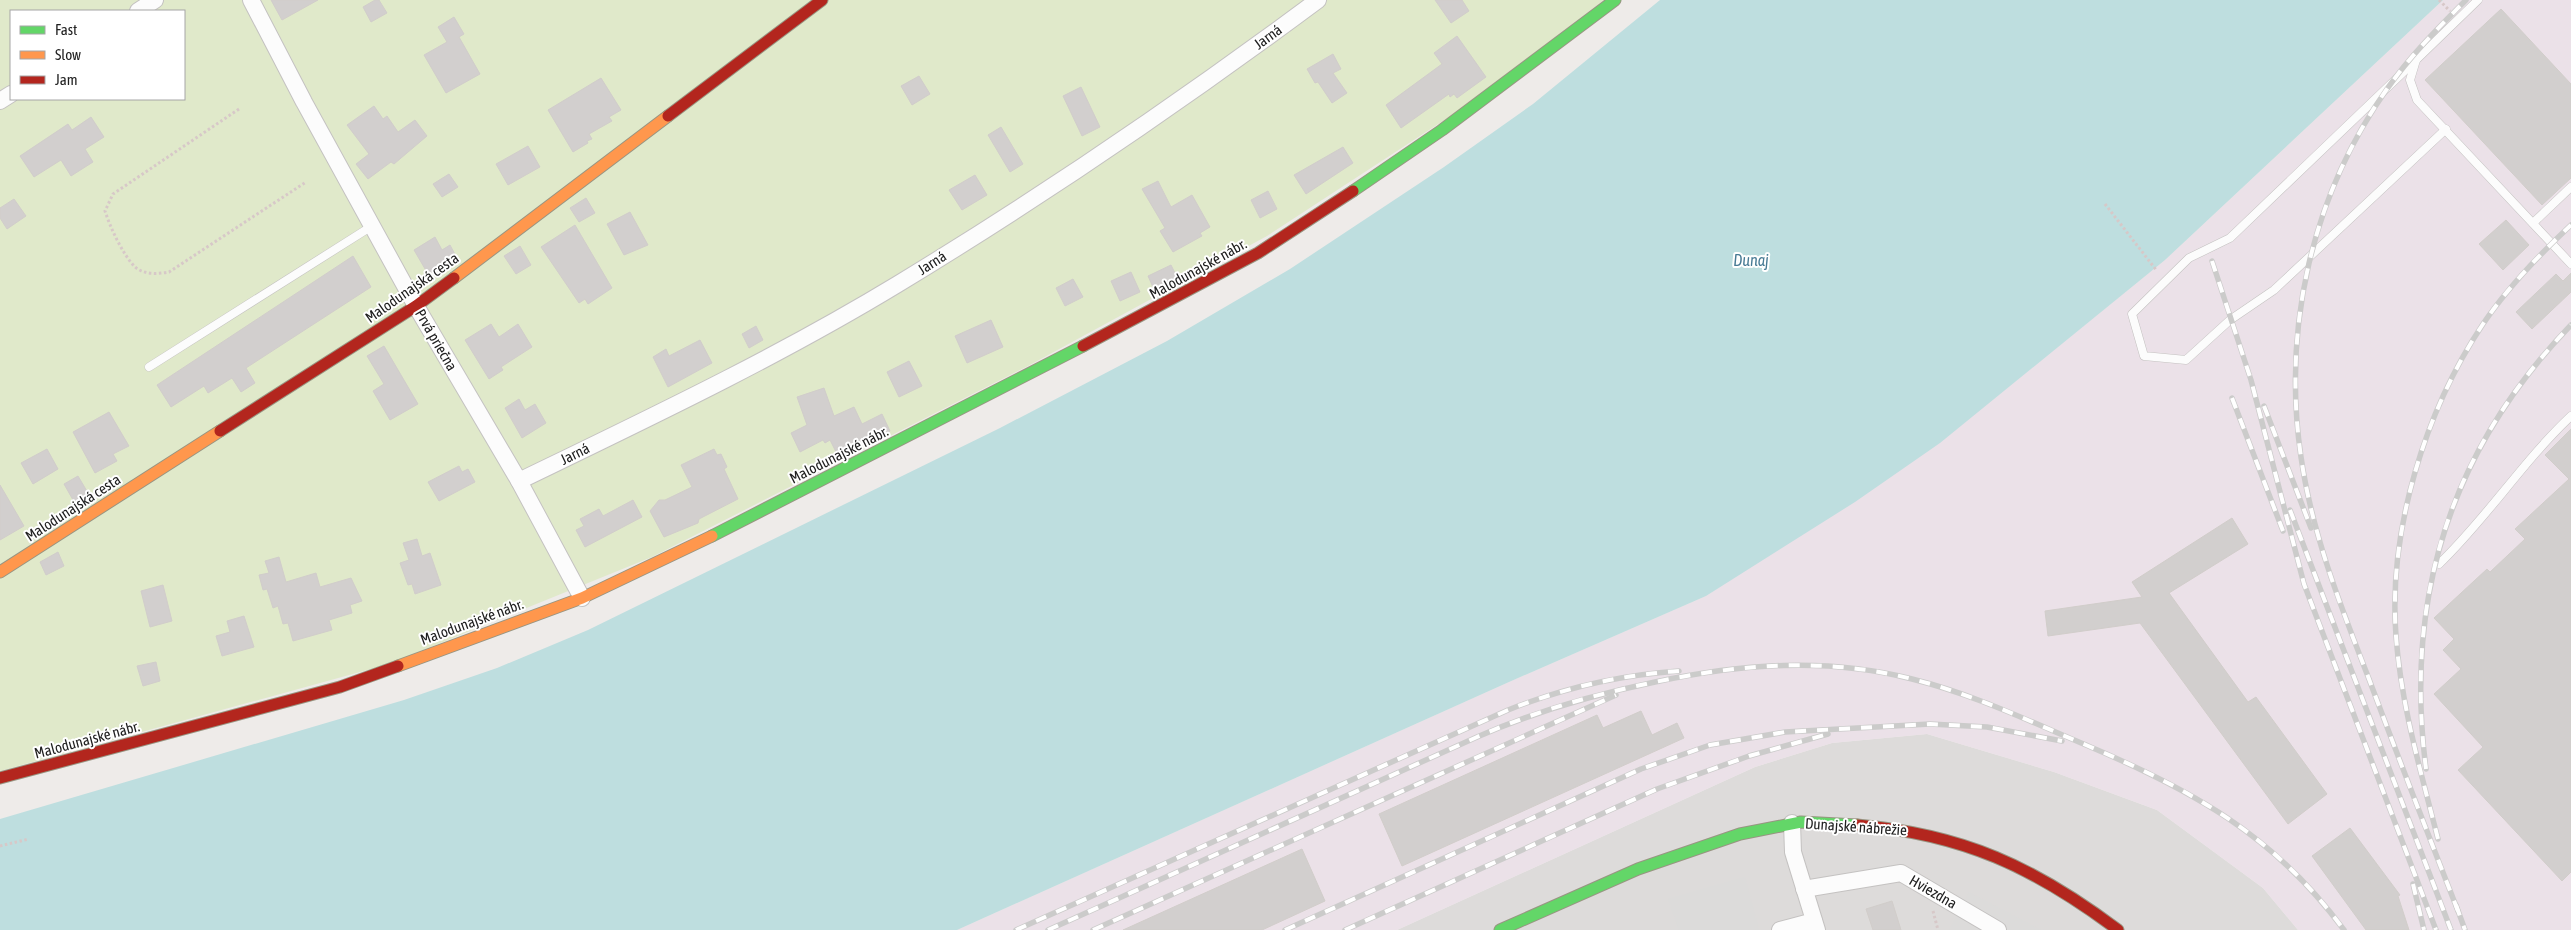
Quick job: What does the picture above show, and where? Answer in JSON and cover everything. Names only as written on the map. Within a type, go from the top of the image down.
[{"type":"street","points":[[140,10],[155,0]]},
{"type":"street","name":"Prvá priečna","points":[[251,0],[416,306],[519,481],[582,598]]},
{"type":"street","name":"Malodunajská cesta","points":[[0,572],[416,306],[822,0]]},
{"type":"street","name":"Jarná","points":[[519,481],[738,374],[897,285],[1134,134],[1318,0]]},
{"type":"street","name":"Malodunajské nábr.","points":[[0,778],[340,686],[582,598],[799,493],[1166,304],[1258,253],[1315,217],[1442,130],[1536,62],[1615,0]]},
{"type":"street","points":[[1780,930],[1815,926],[1793,852],[1792,822]]},
{"type":"street","name":"Dunajské nábrežie","points":[[1500,930],[1650,863],[1749,831],[1792,822],[1821,822],[1903,828],[1975,846],[2026,869],[2078,899],[2118,930]]},
{"type":"street","name":"Hviezdna","points":[[1804,889],[1901,873],[1998,930]]},
{"type":"lane","points":[[2446,129],[2274,290],[2230,320],[2186,360],[2144,356],[2132,314],[2189,258],[2230,238],[2478,0]]},
{"type":"lane","points":[[2416,60],[2410,80],[2417,100],[2571,264]]},
{"type":"lane","points":[[2533,223],[2571,187]]},
{"type":"lane","points":[[149,367],[372,226]]},
{"type":"lane","points":[[2439,564],[2463,540],[2542,444],[2571,416]]},
{"type":"path","points":[[239,109],[113,194],[105,211],[111,228],[135,267],[154,275],[169,272],[306,182]]},
{"type":"path","points":[[2105,204],[2166,281]]},
{"type":"path","points":[[0,846],[29,839]]},
{"type":"shaded area","points":[[2443,0],[2571,0],[2571,930],[2298,930],[2263,888],[2157,810],[2054,772],[1927,734],[1832,743],[1755,767],[1397,930],[957,930],[1509,682],[1706,596],[1939,443],[2165,260]]},
{"type":"shaded area","points":[[1927,734],[2054,772],[2157,810],[2263,888],[2298,930],[1397,930],[1755,767],[1832,743]]},
{"type":"shaded area","points":[[1745,877],[1759,930],[1679,930],[1668,899]]},
{"type":"shaded area","points":[[1969,892],[2041,930],[1949,930]]},
{"type":"green space","points":[[0,0],[1604,0],[1449,117],[1267,236],[1028,366],[652,557],[389,664],[0,771]]},
{"type":"water","name":"Dunaj","points":[[1660,0],[2443,0],[2165,260],[1940,443],[1855,502],[1706,596],[1509,682],[957,930],[0,930],[0,819],[404,700],[497,668],[588,630],[1000,428],[1167,341],[1290,269],[1444,167],[1533,104]]},
{"type":"building","points":[[271,0],[318,0],[282,20]]},
{"type":"building","points":[[375,0],[379,0],[387,13],[371,22],[363,7]]},
{"type":"building","points":[[1435,0],[1462,0],[1469,11],[1451,23]]},
{"type":"building","points":[[2501,9],[2571,84],[2571,178],[2542,205],[2425,80]]},
{"type":"building","points":[[454,17],[464,34],[459,37],[480,74],[446,93],[424,55],[447,42],[438,27]]},
{"type":"building","points":[[1457,36],[1486,77],[1457,98],[1454,94],[1450,97],[1449,94],[1401,128],[1386,105],[1442,64],[1434,53]]},
{"type":"building","points":[[1333,54],[1341,69],[1333,73],[1347,93],[1332,103],[1318,82],[1315,83],[1307,69]]},
{"type":"building","points":[[919,76],[930,94],[912,105],[901,86]]},
{"type":"building","points":[[601,78],[621,110],[609,117],[612,121],[589,134],[592,139],[587,141],[588,143],[573,152],[548,110]]},
{"type":"building","points":[[1081,87],[1100,127],[1082,136],[1063,96]]},
{"type":"building","points":[[374,106],[383,119],[387,116],[398,132],[415,120],[427,136],[394,164],[391,162],[368,179],[356,164],[369,154],[347,125]]},
{"type":"building","points":[[91,117],[104,137],[85,149],[93,162],[71,176],[61,160],[34,177],[20,156],[68,124],[72,130]]},
{"type":"building","points":[[1001,127],[1023,164],[1010,172],[988,135]]},
{"type":"building","points":[[528,146],[540,167],[508,185],[496,164]]},
{"type":"building","points":[[1343,147],[1353,163],[1306,194],[1294,175]]},
{"type":"building","points":[[449,174],[458,187],[442,197],[433,184]]},
{"type":"building","points":[[975,175],[987,195],[962,210],[949,190]]},
{"type":"building","points":[[1158,181],[1171,207],[1192,195],[1210,227],[1200,233],[1202,236],[1173,252],[1160,231],[1165,228],[1142,189]]},
{"type":"building","points":[[1268,191],[1277,209],[1260,218],[1251,200]]},
{"type":"building","points":[[586,198],[595,213],[579,222],[570,208]]},
{"type":"building","points":[[14,199],[26,216],[7,229],[0,218],[0,208]]},
{"type":"building","points":[[630,212],[648,245],[624,255],[607,224]]},
{"type":"building","points":[[2506,220],[2529,245],[2503,270],[2479,244]]},
{"type":"building","points":[[575,225],[612,288],[588,304],[585,299],[579,303],[541,247]]},
{"type":"building","points":[[435,237],[442,250],[450,245],[457,258],[428,274],[414,250]]},
{"type":"building","points":[[520,246],[531,265],[516,274],[504,256]]},
{"type":"building","points":[[353,256],[371,287],[246,368],[255,383],[241,392],[232,378],[208,393],[204,386],[171,407],[157,385]]},
{"type":"building","points":[[1171,265],[1179,281],[1156,294],[1148,276]]},
{"type":"building","points":[[1131,272],[1140,292],[1120,301],[1111,281]]},
{"type":"building","points":[[2571,273],[2571,292],[2532,329],[2516,312],[2556,274],[2563,281]]},
{"type":"building","points":[[1073,279],[1083,297],[1065,306],[1056,288]]},
{"type":"building","points":[[991,320],[1003,347],[967,363],[955,336]]},
{"type":"building","points":[[491,324],[499,337],[518,324],[532,347],[501,367],[503,370],[489,379],[465,340]]},
{"type":"building","points":[[756,326],[763,340],[749,348],[742,334]]},
{"type":"building","points":[[700,340],[712,363],[668,387],[653,357],[666,349],[669,356]]},
{"type":"building","points":[[384,346],[418,404],[390,420],[373,391],[384,384],[367,356]]},
{"type":"building","points":[[909,361],[922,386],[899,397],[887,372]]},
{"type":"building","points":[[824,388],[834,416],[854,407],[862,424],[882,414],[890,431],[842,454],[841,452],[837,454],[830,440],[825,443],[823,440],[800,452],[791,433],[807,425],[797,397]]},
{"type":"building","points":[[519,399],[525,410],[535,404],[546,423],[522,438],[505,408]]},
{"type":"building","points":[[109,412],[129,446],[113,454],[117,461],[95,473],[73,432]]},
{"type":"building","points":[[2571,429],[2571,872],[2562,881],[2458,770],[2483,747],[2434,694],[2461,669],[2443,650],[2454,639],[2434,618],[2487,569],[2490,572],[2525,539],[2515,529],[2569,479],[2545,455]]},
{"type":"building","points":[[47,449],[58,469],[33,484],[21,463]]},
{"type":"building","points":[[714,449],[717,455],[721,454],[727,467],[724,469],[738,499],[699,519],[698,523],[664,537],[650,511],[659,500],[665,500],[692,487],[681,465]]},
{"type":"building","points":[[459,466],[462,472],[468,469],[475,482],[439,501],[428,482]]},
{"type":"building","points":[[78,476],[91,498],[77,507],[64,484]]},
{"type":"building","points":[[0,485],[24,526],[0,540]]},
{"type":"building","points":[[633,500],[642,517],[585,547],[576,530],[584,526],[580,519],[599,509],[603,516]]},
{"type":"building","points":[[2232,518],[2248,544],[2169,593],[2248,702],[2256,697],[2327,794],[2288,824],[2140,623],[2048,636],[2045,611],[2142,597],[2132,582]]},
{"type":"building","points":[[417,539],[422,556],[430,553],[441,585],[415,594],[412,584],[408,585],[400,563],[409,560],[403,543]]},
{"type":"building","points":[[58,552],[64,566],[46,575],[40,562]]},
{"type":"building","points":[[279,557],[286,582],[316,573],[320,587],[351,578],[362,601],[350,605],[352,613],[329,620],[332,630],[293,641],[288,623],[283,624],[278,606],[273,608],[267,589],[263,590],[259,575],[269,573],[265,561]]},
{"type":"building","points":[[163,585],[172,621],[150,627],[141,591]]},
{"type":"building","points":[[244,616],[254,647],[222,656],[216,636],[230,632],[227,621]]},
{"type":"building","points":[[156,662],[160,681],[143,686],[137,666]]},
{"type":"building","points":[[1641,711],[1652,735],[1677,723],[1684,738],[1402,866],[1379,814],[1597,715],[1603,728]]},
{"type":"building","points":[[2350,828],[2400,895],[2398,896],[2409,930],[2366,930],[2312,856]]},
{"type":"building","points":[[1302,849],[1325,901],[1262,930],[1123,930]]},
{"type":"building","points":[[1892,901],[1901,930],[1873,930],[1866,909]]},
{"type":"railway","points":[[2458,911],[2348,625],[2320,542],[2312,514],[2301,457],[2296,408],[2296,360],[2300,312],[2309,264],[2322,218],[2339,173],[2361,130],[2387,89],[2405,65],[2466,0]]},
{"type":"railway","points":[[2438,839],[2412,738],[2402,687],[2396,636],[2395,596],[2398,555],[2405,514],[2415,473],[2428,433],[2462,358],[2483,324],[2513,284],[2571,225]]},
{"type":"railway","points":[[2212,261],[2251,380],[2304,584],[2436,930]]},
{"type":"railway","points":[[2426,769],[2421,706],[2422,645],[2430,586],[2445,530],[2466,475],[2494,423],[2529,373],[2571,325]]},
{"type":"railway","points":[[2232,398],[2283,531]]},
{"type":"railway","points":[[2264,406],[2311,528]]},
{"type":"railway","points":[[2290,510],[2451,930]]},
{"type":"railway","points":[[1048,930],[1521,719],[1587,698],[1655,682],[1751,667],[1784,666],[1816,666],[1880,672],[1935,685],[2000,709],[2125,762],[2196,798],[2260,842],[2289,867],[2344,930]]},
{"type":"railway","points":[[1016,930],[1508,710],[1550,695],[1613,679],[1679,671]]},
{"type":"railway","points":[[1093,930],[1616,695]]},
{"type":"railway","points":[[1285,930],[1641,769],[1710,745],[1785,732],[1930,724],[1987,727],[2062,741]]},
{"type":"railway","points":[[1345,930],[1657,789],[1749,756],[1828,734]]},
{"type":"railway","points":[[2413,884],[2424,930]]},
{"type":"railway","points":[[2456,905],[2465,930]]},
{"type":"traffic: fast","points":[[1353,191],[1442,130],[1615,0]]},
{"type":"traffic: fast","points":[[712,536],[1083,346]]},
{"type":"traffic: fast","points":[[1500,930],[1638,869],[1740,834],[1801,822],[1857,825]]},
{"type":"traffic: slow","points":[[454,278],[668,116]]},
{"type":"traffic: slow","points":[[0,572],[220,431]]},
{"type":"traffic: slow","points":[[398,666],[582,598],[712,536]]},
{"type":"traffic: jam","points":[[668,116],[822,0]]},
{"type":"traffic: jam","points":[[1083,346],[1258,253],[1353,191]]},
{"type":"traffic: jam","points":[[220,431],[416,306],[454,278]]},
{"type":"traffic: jam","points":[[0,778],[340,687],[398,666]]},
{"type":"traffic: jam","points":[[1857,825],[1931,836],[1996,857],[2057,888],[2118,930]]}]
